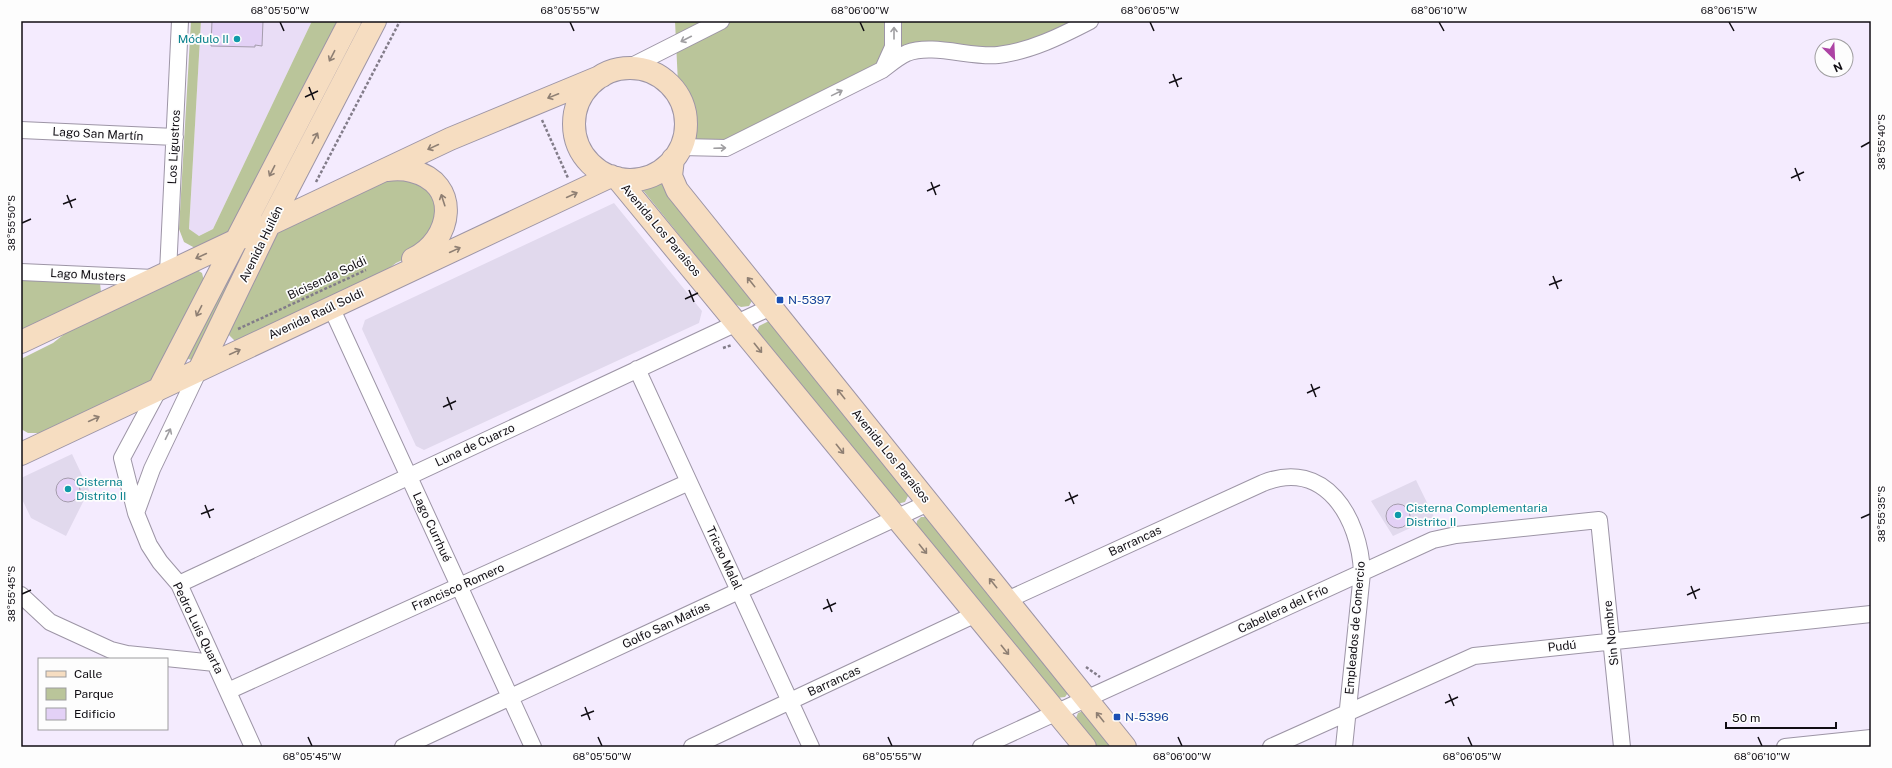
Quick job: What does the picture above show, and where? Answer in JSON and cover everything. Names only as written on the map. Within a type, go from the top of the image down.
[{"type":"main road","name":"Avenida Huilén","points":[[159,388],[350,21]]},
{"type":"main road","name":"Avenida Huilén","points":[[200,368],[270,223],[375,21]]},
{"type":"main road","name":"Avenida Los Paraísos","points":[[677,153],[658,172],[646,178],[632,180],[614,177],[598,169],[586,158],[578,143],[575,126],[576,109],[583,94],[602,76],[610,72],[628,68],[655,74],[670,84],[680,99],[686,116],[685,134],[677,153],[671,176],[675,187],[1125,747]]},
{"type":"main road","points":[[21,342],[270,223],[322,191],[385,170],[479,126],[602,76]]},
{"type":"main road","points":[[372,278],[396,269],[430,249],[441,235],[446,218],[444,201],[440,191],[432,181],[412,171],[385,170]]},
{"type":"main road","points":[[297,172],[298,186],[304,194],[318,198],[322,191]]},
{"type":"main road","name":"Avenida Los Paraísos","points":[[614,177],[737,323],[1084,747]]},
{"type":"main road","name":"Avenida Raúl Soldi","points":[[21,454],[331,307],[372,278],[614,177]]},
{"type":"main road","points":[[21,354],[51,339],[67,321]]},
{"type":"main road","points":[[21,434],[39,439],[64,433]]},
{"type":"street","name":"Los Ligustros","points":[[162,275],[174,137],[180,21]]},
{"type":"street","points":[[628,68],[721,21]]},
{"type":"street","points":[[882,70],[893,47],[893,21]]},
{"type":"street","points":[[677,153],[726,148],[882,70],[897,58],[908,52],[936,50],[981,56],[998,55],[1018,51],[1062,35],[1090,21]]},
{"type":"street","name":"Lago San Martín","points":[[21,130],[174,137]]},
{"type":"street","name":"Lago Musters","points":[[21,272],[162,275]]},
{"type":"street","name":"Lago Currhué","points":[[331,307],[533,747]]},
{"type":"street","name":"Luna de Cuarzo","points":[[178,584],[771,307]]},
{"type":"street","name":"Avenida Huilén","points":[[136,513],[152,469],[200,368]]},
{"type":"street","name":"Tricao Malal","points":[[637,369],[811,747]]},
{"type":"street","name":"Avenida Huilén","points":[[122,458],[159,388]]},
{"type":"street","name":"Pedro Luis Quarta","points":[[122,458],[136,513],[154,554],[178,584],[253,747]]},
{"type":"street","name":"Empleados de Comercio","points":[[1263,483],[1273,479],[1297,477],[1308,480],[1328,492],[1345,510],[1350,520],[1360,552],[1362,573],[1344,747]]},
{"type":"street","name":"Francisco Romero","points":[[228,692],[689,482]]},
{"type":"street","name":"Barrancas","points":[[1007,600],[1263,483]]},
{"type":"street","name":"Golfo San Matías","points":[[403,747],[928,503]]},
{"type":"street","name":"Cabellera del Frío","points":[[981,747],[1430,542],[1448,536],[1599,520]]},
{"type":"street","name":"Sin Nombre","points":[[1599,520],[1622,747]]},
{"type":"street","points":[[21,595],[50,622],[111,650],[127,654],[166,658]]},
{"type":"street","name":"Barrancas","points":[[692,747],[976,614]]},
{"type":"street","name":"Pudú","points":[[1271,747],[1474,656],[1871,614]]},
{"type":"street","points":[[168,658],[215,663]]},
{"type":"street","points":[[1785,747],[1871,738]]},
{"type":"path","points":[[322,191],[400,21]]},
{"type":"path","points":[[541,119],[570,183]]},
{"type":"path","name":"Bicisenda Soldi","points":[[236,330],[372,278]]},
{"type":"shaded area","points":[[201,21],[312,21],[213,229],[199,236],[189,230]]},
{"type":"shaded area","points":[[614,203],[702,311],[699,323],[424,450],[416,446],[362,329],[365,320]]},
{"type":"shaded area","points":[[72,454],[89,490],[66,536],[31,518],[21,497],[21,478]]},
{"type":"shaded area","points":[[1416,480],[1434,517],[1393,536],[1371,501]]},
{"type":"green space","points":[[191,21],[201,21],[189,229],[199,236],[213,229],[312,21],[343,21],[228,233],[195,248],[184,242],[179,229]]},
{"type":"green space","points":[[675,21],[1090,21],[1018,51],[922,51],[726,148],[681,147]]},
{"type":"green space","points":[[394,175],[415,175],[443,209],[417,253],[396,263],[379,276],[235,341],[228,334],[276,233]]},
{"type":"green space","points":[[663,177],[753,299],[749,306],[741,307],[735,304],[642,189],[644,186]]},
{"type":"green space","points":[[241,243],[249,243],[192,360],[188,359],[186,358]]},
{"type":"green space","points":[[197,270],[202,273],[204,281],[157,378],[41,433],[28,433],[21,429],[21,359],[53,343],[67,332]]},
{"type":"green space","points":[[21,278],[100,283],[101,292],[21,332]]},
{"type":"green space","points":[[770,322],[909,494],[905,502],[897,504],[757,332],[759,326]]},
{"type":"green space","points":[[921,517],[927,517],[1068,693],[1065,697],[1057,698],[916,526],[917,521]]},
{"type":"green space","points":[[1083,711],[1117,747],[1096,747],[1079,726],[1076,718],[1078,713]]},
{"type":"building","name":"Módulo II","points":[[212,21],[263,21],[262,46],[211,46]]},
{"type":"building","name":"Cisterna Distrito II","points":[[68,478],[76,482],[80,490],[76,498],[68,502],[60,498],[56,490],[60,482]]},
{"type":"building","name":"Cisterna Complementaria Distrito II","points":[[1398,504],[1406,508],[1410,516],[1406,524],[1398,528],[1390,524],[1386,516],[1390,508]]},
{"type":"place","name":"Módulo II","points":[[237,39]]},
{"type":"place","name":"N-5397","points":[[780,300]]},
{"type":"place","name":"Cisterna Distrito II","points":[[68,489]]},
{"type":"place","name":"Cisterna Complementaria Distrito II","points":[[1398,515]]},
{"type":"place","name":"N-5396","points":[[1117,717]]}]
